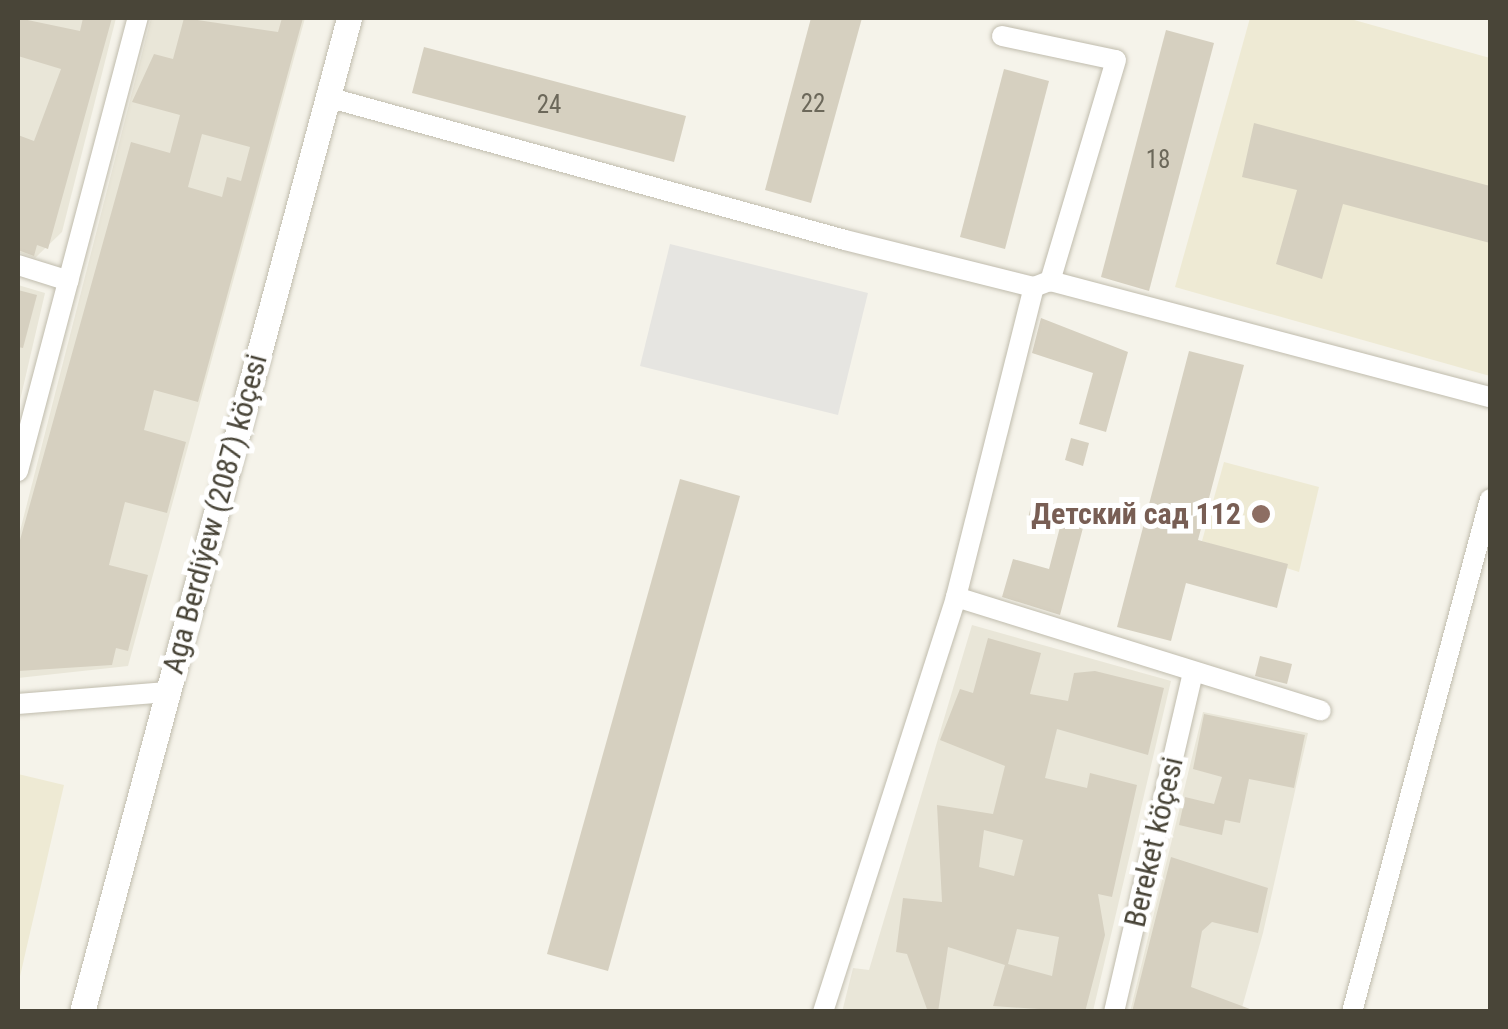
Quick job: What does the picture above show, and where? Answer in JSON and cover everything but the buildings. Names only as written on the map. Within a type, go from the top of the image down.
[{"type":"street","points":[[18,472],[138,18]]},
{"type":"street","name":"Aga Berdiýew (2087) köçesi","points":[[82,1012],[349,18]]},
{"type":"street","points":[[823,1012],[956,597],[1042,284],[1116,60],[1002,36]]},
{"type":"street","points":[[327,98],[1490,397]]},
{"type":"street","points":[[18,266],[69,280]]},
{"type":"street","points":[[1352,1012],[1490,498]]},
{"type":"street","points":[[956,597],[1193,674],[1321,710]]},
{"type":"street","name":"Bereket köçesi","points":[[1114,1012],[1193,674]]},
{"type":"street","points":[[18,704],[167,692]]},
{"type":"shaded area","points":[[18,18],[116,18],[62,232],[35,258],[18,252]]},
{"type":"shaded area","points":[[151,18],[305,18],[128,666],[18,678],[18,539]]},
{"type":"shaded area","points":[[1250,18],[1347,18],[1490,58],[1490,376],[1175,287]]},
{"type":"shaded area","points":[[670,244],[868,293],[838,415],[640,366]]},
{"type":"shaded area","points":[[18,285],[45,293],[18,409]]},
{"type":"shaded area","name":"Детский сад 112","points":[[1224,462],[1319,487],[1299,572],[1202,541]]},
{"type":"shaded area","points":[[972,625],[1171,681],[1093,1011],[842,1012],[853,968],[869,970]]},
{"type":"shaded area","points":[[1203,712],[1308,733],[1263,933],[1241,1011],[1130,1012]]},
{"type":"shaded area","points":[[18,774],[64,785],[18,985]]},
{"type":"place","name":"Детский сад 112","points":[[1261,514]]}]
